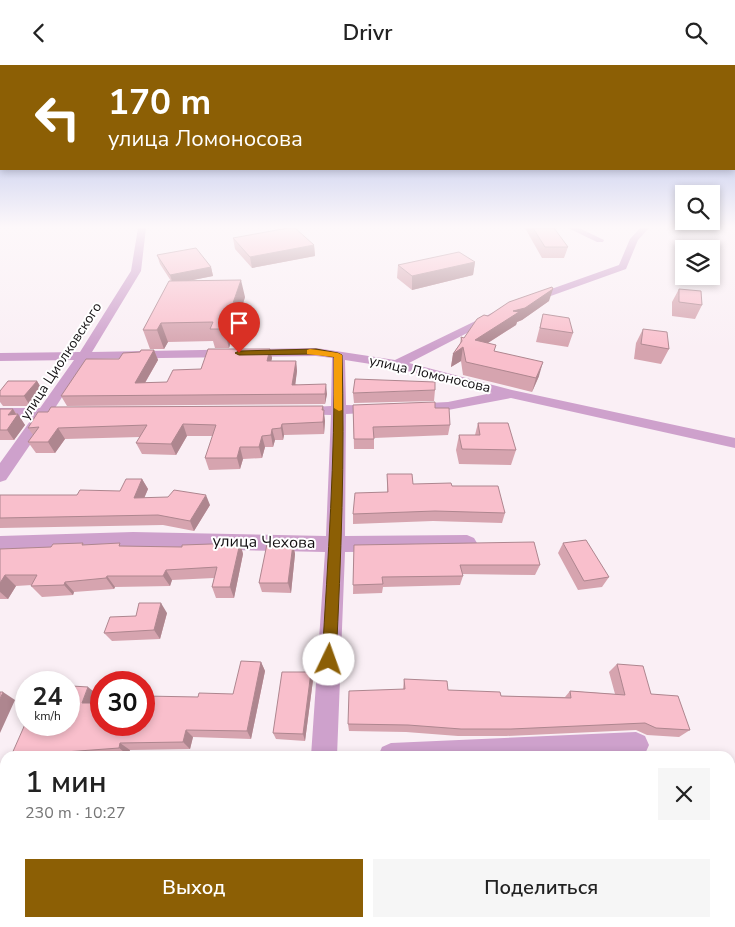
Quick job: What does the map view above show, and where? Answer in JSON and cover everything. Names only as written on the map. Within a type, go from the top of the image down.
[{"type":"street","name":"улица Циолковского","points":[[0,476],[84,355],[136,268]]},
{"type":"street","points":[[397,364],[512,307],[620,268]]},
{"type":"street","name":"улица Ломоносова","points":[[0,357],[316,352],[397,364],[511,394],[735,443]]},
{"type":"street","points":[[324,751],[335,544],[339,411],[338,355]]},
{"type":"street","points":[[290,411],[339,411],[448,405],[511,394]]},
{"type":"street","points":[[0,413],[85,412]]},
{"type":"street","name":"улица Чехова","points":[[0,544],[134,540],[335,544],[490,543]]},
{"type":"street","points":[[503,751],[636,745]]},
{"type":"building","points":[[166,268],[205,268],[170,275]]},
{"type":"building","points":[[402,268],[447,268],[412,276]]},
{"type":"building","points":[[241,280],[224,329],[210,329],[213,322],[161,323],[157,330],[143,330],[169,281]]},
{"type":"building","points":[[552,287],[553,289],[525,308],[513,311],[519,312],[475,340],[496,345],[494,351],[543,362],[536,378],[466,362],[463,347],[453,354],[462,341],[461,337],[464,338],[477,319],[484,315],[488,316],[509,302]]},
{"type":"building","points":[[679,289],[701,291],[702,305],[679,302]]},
{"type":"building","points":[[543,314],[569,318],[573,333],[540,328]]},
{"type":"building","points":[[643,329],[667,332],[669,349],[641,344]]},
{"type":"building","points":[[208,349],[270,349],[267,361],[296,361],[292,385],[326,384],[325,394],[61,396],[86,359],[119,359],[123,353],[154,350],[135,383],[167,382],[173,370],[201,369]]},
{"type":"building","points":[[355,379],[435,382],[435,390],[353,393]]},
{"type":"building","points":[[8,381],[37,381],[24,396],[0,396],[0,391]]},
{"type":"building","points":[[435,402],[435,408],[449,408],[450,425],[373,427],[374,439],[354,439],[353,405]]},
{"type":"building","points":[[323,406],[323,422],[282,424],[281,428],[272,429],[271,435],[262,436],[259,447],[240,447],[237,458],[205,458],[216,425],[183,424],[171,444],[136,443],[147,425],[58,428],[48,442],[28,442],[39,427],[28,428],[38,412],[48,412],[51,407]]},
{"type":"building","points":[[0,409],[13,409],[8,415],[18,414],[7,430],[0,430]]},
{"type":"building","points":[[478,423],[508,423],[516,450],[462,449],[459,435],[480,435]]},
{"type":"building","points":[[387,474],[412,474],[413,484],[451,483],[452,486],[498,486],[505,513],[435,511],[353,514],[355,493],[388,492]]},
{"type":"building","points":[[126,479],[142,479],[134,498],[168,497],[174,490],[206,495],[190,521],[158,515],[0,518],[0,495],[77,495],[80,490],[120,491]]},
{"type":"building","points":[[586,540],[609,577],[584,581],[563,543]]},
{"type":"building","points":[[534,542],[540,565],[460,565],[463,576],[382,577],[383,584],[353,585],[354,545]]},
{"type":"building","points":[[83,543],[82,545],[120,543],[119,546],[182,547],[182,545],[240,543],[230,587],[212,587],[217,567],[166,570],[163,576],[107,576],[106,578],[65,582],[64,585],[31,586],[37,575],[5,575],[0,583],[0,549],[51,547],[53,544]]},
{"type":"building","points":[[267,544],[293,544],[288,583],[259,583]]},
{"type":"building","points":[[139,603],[161,603],[154,630],[104,633],[110,617],[136,616]]},
{"type":"building","points":[[241,661],[261,662],[247,731],[186,730],[183,742],[120,743],[119,748],[78,751],[13,751],[20,736],[80,736],[80,686],[88,687],[82,703],[90,703],[90,736],[155,736],[155,696],[198,697],[199,693],[233,694]]},
{"type":"building","points":[[617,664],[643,666],[651,694],[678,696],[690,730],[656,728],[645,723],[511,729],[461,729],[408,725],[348,724],[349,691],[405,689],[404,679],[447,681],[448,690],[500,692],[501,696],[571,698],[570,691],[625,695]]},
{"type":"building","points":[[282,672],[311,672],[303,734],[273,733]]},
{"type":"slow traffic","points":[[310,352],[338,355],[339,408]]},
{"type":"route","points":[[239,353],[316,352],[338,355],[339,411],[329,660]]}]
